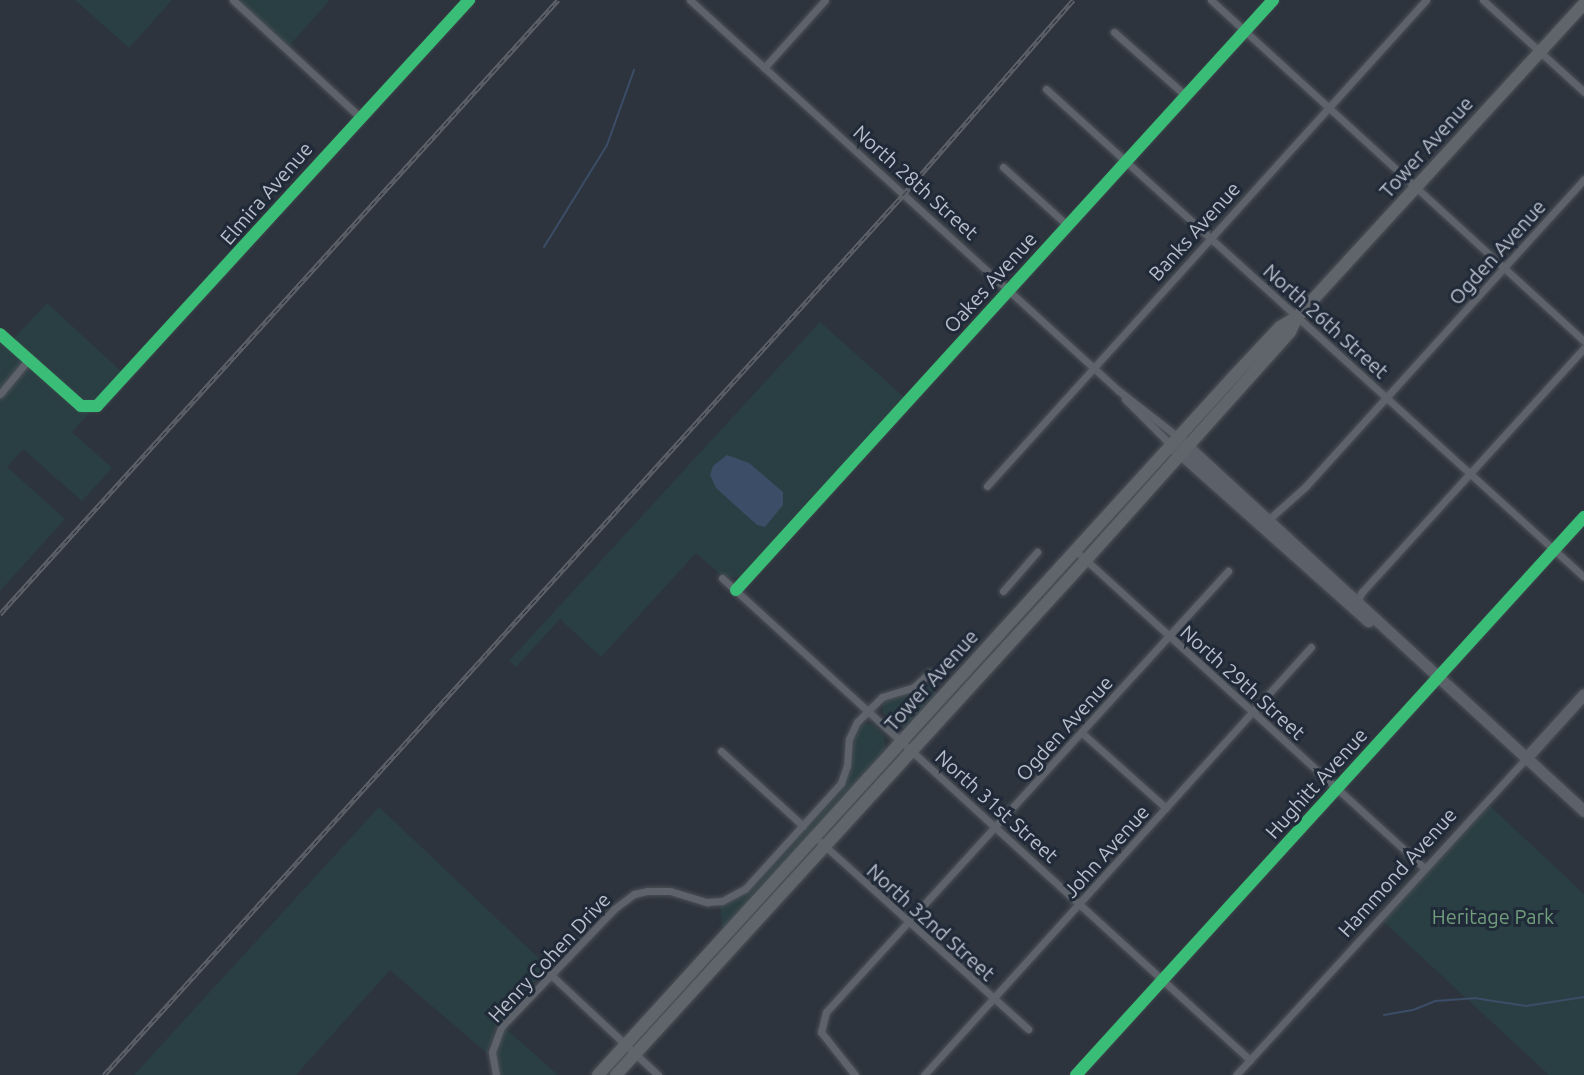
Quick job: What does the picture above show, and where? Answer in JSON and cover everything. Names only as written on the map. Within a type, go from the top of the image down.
[{"type":"main road","name":"Tower Avenue","points":[[598,1075],[631,1049],[1179,446],[1280,327],[1297,317],[1584,4]]},
{"type":"main road","name":"North 28th Street","points":[[1179,446],[1229,497],[1383,629],[1584,811]]},
{"type":"main road","name":"North 28th Street","points":[[1179,446],[1269,520],[1355,606]]},
{"type":"main road","name":"Hammond Avenue","points":[[1526,758],[1584,694]]},
{"type":"main road","name":"Tower Avenue","points":[[616,1075],[631,1049]]},
{"type":"street","points":[[233,0],[360,117]]},
{"type":"street","name":"Elmira Avenue","points":[[28,360],[81,406],[97,406],[469,0]]},
{"type":"street","name":"North 28th Street","points":[[690,0],[1179,446]]},
{"type":"street","points":[[764,68],[825,0]]},
{"type":"street","points":[[1211,0],[1584,341]]},
{"type":"street","name":"Oakes Avenue","points":[[736,590],[1273,0]]},
{"type":"street","name":"Banks Avenue","points":[[987,486],[1426,0]]},
{"type":"street","points":[[1483,0],[1584,92]]},
{"type":"street","points":[[1114,32],[1186,96]]},
{"type":"street","name":"North 26th Street","points":[[1046,89],[1584,577]]},
{"type":"street","points":[[1003,167],[1067,225]]},
{"type":"street","name":"Ogden Avenue","points":[[1269,520],[1386,397],[1584,179]]},
{"type":"street","points":[[0,334],[28,360],[0,394]]},
{"type":"street","points":[[1355,606],[1584,348]]},
{"type":"street","points":[[1229,497],[1259,518],[1269,520]]},
{"type":"street","name":"Hughitt Avenue","points":[[1076,1075],[1584,517]]},
{"type":"street","points":[[1003,591],[1037,552]]},
{"type":"street","name":"North 29th Street","points":[[1081,555],[1424,868]]},
{"type":"street","name":"Ogden Avenue","points":[[855,1075],[835,1054],[821,1032],[826,1012],[1228,571]]},
{"type":"street","name":"North 31st Street","points":[[722,578],[1250,1060]]},
{"type":"street","name":"John Avenue","points":[[924,1075],[1311,647]]},
{"type":"street","points":[[868,710],[884,696],[914,687],[929,673]]},
{"type":"street","name":"Henry Cohen Drive","points":[[496,1075],[492,1052],[496,1036],[550,974],[614,909],[634,894],[670,891],[707,902],[737,894],[841,783],[847,766],[850,735],[868,710]]},
{"type":"street","points":[[1081,732],[1166,808]]},
{"type":"street","points":[[721,751],[803,826]]},
{"type":"street","name":"Hammond Avenue","points":[[1236,1075],[1526,758]]},
{"type":"street","name":"North 32nd Street","points":[[820,842],[1028,1029]]},
{"type":"street","points":[[550,974],[658,1075]]},
{"type":"green space","points":[[75,0],[172,0],[129,48]]},
{"type":"green space","points":[[237,0],[330,0],[288,47]]},
{"type":"green space","points":[[47,303],[124,374],[72,432],[112,468],[82,501],[23,449],[7,467],[65,519],[0,591],[0,341],[7,346]]},
{"type":"green space","points":[[820,322],[904,397],[741,577],[723,577],[696,553],[601,657],[560,619],[516,667],[509,661]]},
{"type":"green space","points":[[926,683],[939,695],[906,728],[897,726],[883,713],[883,701],[914,692]]},
{"type":"green space","points":[[863,724],[873,725],[884,736],[885,749],[723,933],[720,905],[749,891],[840,791],[850,772],[854,738]]},
{"type":"green space","name":"Heritage Park","points":[[1490,806],[1584,894],[1584,1075],[1549,1075],[1383,921]]},
{"type":"green space","points":[[379,807],[545,964],[542,974],[495,1027],[488,1054],[390,970],[296,1075],[134,1075]]},
{"type":"green space","points":[[505,1028],[558,1075],[499,1075],[497,1052]]},
{"type":"water","points":[[727,455],[749,463],[783,492],[783,505],[765,527],[757,525],[716,488],[710,475],[713,466]]},
{"type":"waterway","points":[[544,247],[607,145],[634,70]]},
{"type":"waterway","points":[[1384,1015],[1413,1010],[1435,1001],[1474,998],[1526,1006],[1584,997]]},
{"type":"railway","points":[[0,614],[558,0]]},
{"type":"railway","points":[[104,1075],[903,195],[1073,0]]},
{"type":"cycle path","points":[[0,334],[81,406],[97,406],[469,0]]},
{"type":"cycle path","points":[[736,590],[1273,0]]},
{"type":"cycle path","points":[[1076,1075],[1584,517]]}]
